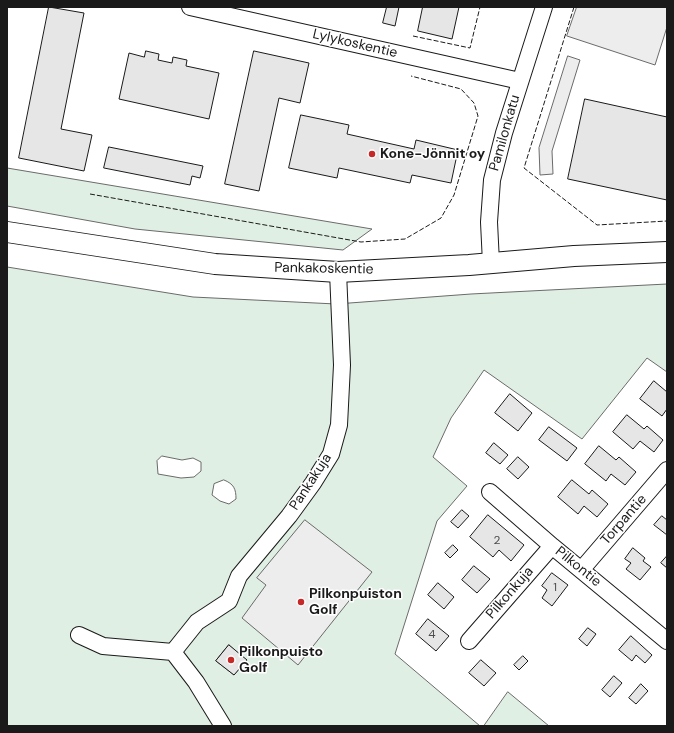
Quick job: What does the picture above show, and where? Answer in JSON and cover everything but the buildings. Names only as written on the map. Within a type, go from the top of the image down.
[{"type":"main road","name":"Pankakoskentie","points":[[7,232],[215,264],[338,272],[491,263],[574,256],[667,252]]},
{"type":"street","name":"Lylykoskentie","points":[[190,7],[520,81]]},
{"type":"street","name":"Pamilonkatu","points":[[491,263],[489,222],[492,180],[520,81],[544,7]]},
{"type":"street","name":"Pankakuja","points":[[173,652],[197,622],[229,601],[239,576],[289,516],[313,483],[331,454],[340,425],[342,372],[338,272]]},
{"type":"street","name":"Torpantie","points":[[582,569],[667,470]]},
{"type":"street","name":"Pilkontie","points":[[490,492],[552,546],[582,569],[667,641]]},
{"type":"street","name":"Pilkonkuja","points":[[469,641],[552,546]]},
{"type":"street","points":[[79,635],[103,646],[173,652],[196,682],[222,726]]},
{"type":"green space","points":[[7,168],[372,229],[343,250],[135,229],[7,206]]},
{"type":"green space","points":[[7,267],[193,297],[336,304],[471,294],[667,284],[667,372],[647,358],[582,439],[484,370],[451,418],[433,457],[467,486],[437,521],[395,654],[480,726],[7,726]],"holes":[[[162,456],[182,460],[193,458],[201,462],[201,471],[194,477],[181,478],[158,474],[157,461]],[[224,480],[230,483],[236,492],[236,499],[229,504],[220,501],[212,495],[214,484]],[[229,645],[246,660],[234,675],[216,661]]]},
{"type":"green space","points":[[508,692],[549,726],[484,726]]},
{"type":"shaded area","points":[[577,7],[667,7],[667,27],[655,65],[567,36]]},
{"type":"shaded area","points":[[568,56],[580,60],[552,151],[553,174],[540,175],[539,148]]},
{"type":"shaded area","name":"Pilkonpuiston Golf","points":[[305,520],[372,572],[298,665],[242,618],[266,585],[257,578]]},
{"type":"fence","points":[[413,36],[470,48],[480,7]]},
{"type":"fence","points":[[574,7],[524,168],[597,225],[667,221]]},
{"type":"fence","points":[[90,194],[361,242],[405,239],[441,218],[454,195],[478,116],[474,103],[461,89],[411,76]]},
{"type":"place","name":"Kone-Jönnit oy","points":[[372,154]]},
{"type":"place","name":"Pilkonpuiston Golf","points":[[301,602]]},
{"type":"place","name":"Pilkonpuisto Golf","points":[[231,660]]}]
